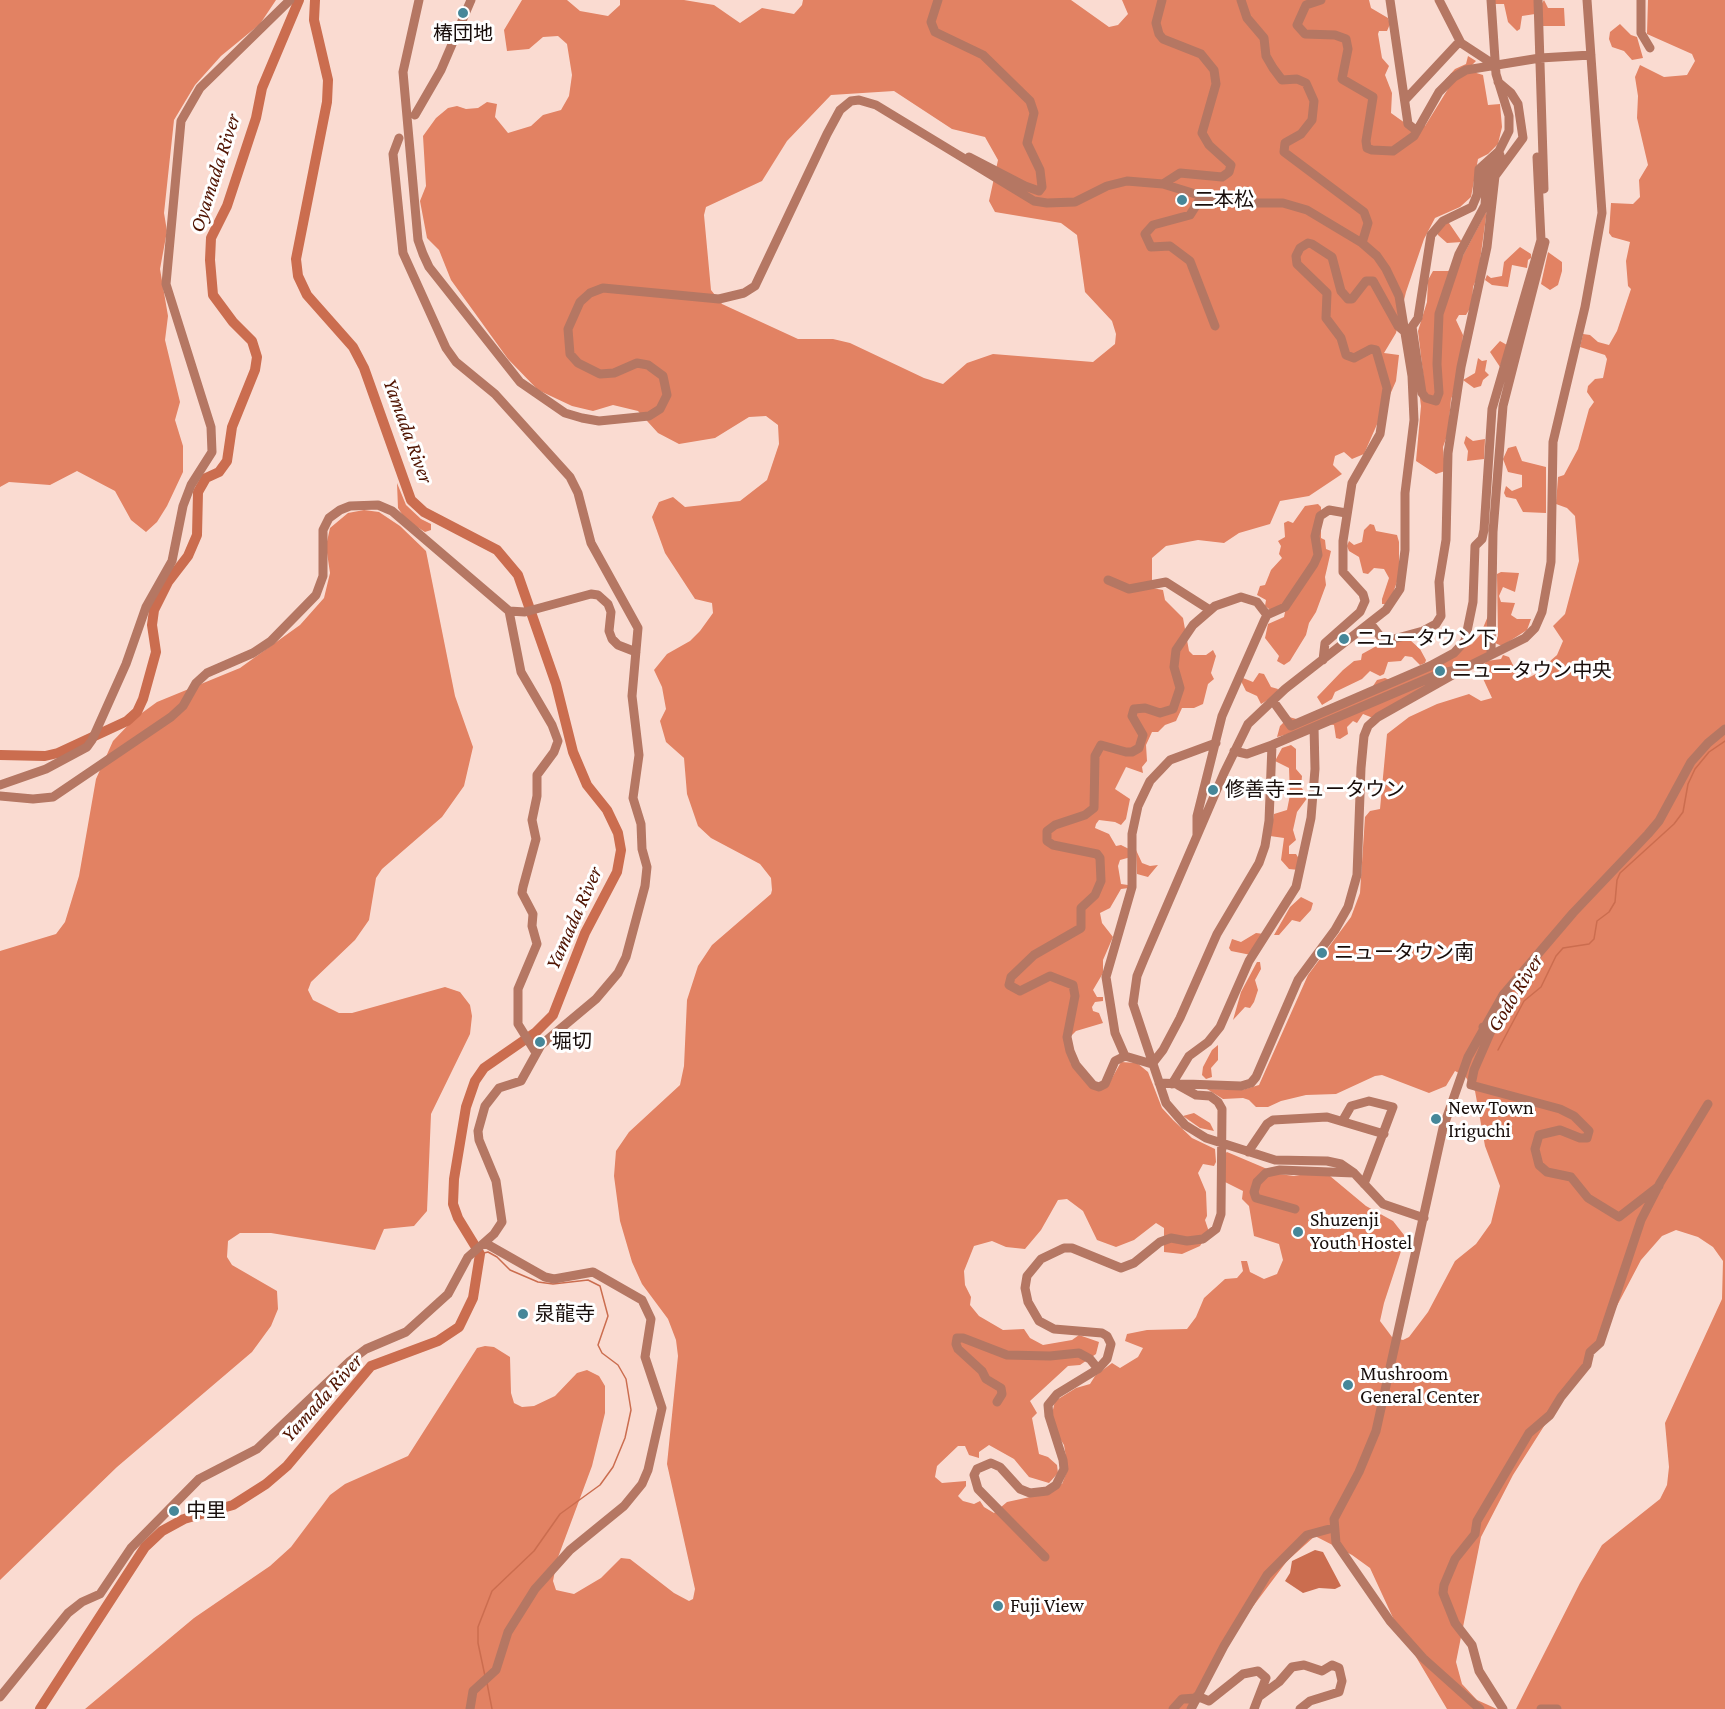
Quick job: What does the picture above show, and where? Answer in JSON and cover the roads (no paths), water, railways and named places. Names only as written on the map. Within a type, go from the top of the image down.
[{"type":"street","points":[[0,785],[46,769],[78,753],[92,740],[126,664],[147,607],[172,561],[183,506],[191,485],[214,449],[211,427],[166,284],[181,121],[200,88],[290,0]]},
{"type":"street","points":[[419,0],[409,39],[403,83],[418,240],[423,254],[436,276],[519,382],[564,413],[582,418],[627,420],[649,416],[660,409],[667,394],[663,376],[648,365],[637,363],[614,373],[600,374],[579,363],[570,354],[568,329],[580,302],[590,293],[603,288],[719,299],[744,293],[755,286],[827,134],[840,110],[851,101],[865,101],[876,105],[1017,193],[1047,203],[1075,202],[1118,183],[1163,184],[1202,196],[1243,203],[1296,205],[1362,243],[1377,256],[1399,296],[1422,393],[1426,398],[1436,401],[1439,393],[1437,364],[1439,314],[1459,254],[1485,205],[1487,173],[1498,159],[1499,151]]},
{"type":"street","points":[[415,115],[441,70],[471,0]]},
{"type":"street","points":[[938,0],[931,22],[935,32],[983,55],[1030,101],[1034,113],[1027,143],[1040,170],[1042,187],[1039,191],[1035,190],[967,156],[955,154]]},
{"type":"street","points":[[1162,0],[1156,23],[1159,34],[1163,39],[1201,54],[1214,70],[1216,84],[1202,133],[1209,145],[1231,165],[1229,172],[1222,177],[1180,173],[1163,184]]},
{"type":"street","points":[[1241,0],[1247,18],[1264,38],[1266,56],[1273,68],[1282,80],[1298,79],[1306,83],[1314,101],[1312,120],[1301,134],[1285,143],[1284,152],[1364,212],[1368,223],[1362,243]]},
{"type":"street","points":[[1321,0],[1306,5],[1298,25],[1305,34],[1335,35],[1346,39],[1348,49],[1342,79],[1373,97],[1367,148],[1379,152],[1393,151],[1407,142],[1418,131],[1447,82],[1466,70],[1540,58],[1591,55]]},
{"type":"street","points":[[1390,0],[1408,124],[1418,131]]},
{"type":"street","points":[[1439,0],[1460,41],[1479,57],[1495,65]]},
{"type":"street","points":[[1424,1218],[1383,1204],[1354,1173],[1341,1164],[1327,1161],[1275,1160],[1206,1138],[1179,1120],[1166,1103],[1135,1017],[1134,991],[1144,959],[1234,751],[1248,724],[1394,601],[1403,575],[1405,493],[1414,420],[1408,329],[1418,318],[1431,235],[1443,221],[1473,207],[1477,195],[1479,169],[1499,151],[1508,137],[1510,123],[1495,65],[1491,0]]},
{"type":"street","points":[[1491,654],[1493,532],[1503,406],[1543,241],[1538,0]]},
{"type":"street","points":[[1160,1087],[1175,1084],[1241,1086],[1251,1083],[1256,1077],[1298,980],[1342,919],[1350,899],[1357,875],[1361,768],[1365,731],[1378,717],[1462,669],[1514,645],[1531,633],[1542,612],[1549,583],[1553,442],[1585,307],[1602,213],[1587,0]]},
{"type":"street","points":[[1641,0],[1641,33],[1650,48]]},
{"type":"street","points":[[1405,100],[1460,41]]},
{"type":"street","points":[[1370,623],[1380,636],[1390,640],[1423,631],[1436,624],[1441,616],[1439,582],[1446,540],[1448,453],[1461,367],[1487,247],[1495,176],[1520,146],[1523,138],[1518,104],[1511,93],[1498,82]]},
{"type":"street","points":[[0,1697],[68,1613],[82,1602],[100,1594],[131,1548],[199,1479],[257,1449],[350,1361],[366,1349],[406,1332],[448,1294],[468,1257],[500,1227],[502,1216],[496,1181],[479,1140],[481,1119],[493,1094],[499,1088],[521,1081],[533,1050],[596,999],[618,973],[626,957],[645,886],[647,867],[642,849],[641,824],[633,798],[639,754],[632,696],[638,628],[591,543],[575,485],[495,394],[450,356],[402,253],[393,170],[393,154],[399,138]]},
{"type":"street","points":[[1273,701],[1291,726],[1430,666],[1454,653],[1465,641],[1473,602],[1475,546],[1482,539],[1484,530],[1492,409],[1543,241],[1537,158]]},
{"type":"street","points":[[1202,196],[1190,215],[1153,225],[1145,234],[1151,247],[1170,246],[1178,249],[1190,261],[1215,326]]},
{"type":"street","points":[[1323,660],[1325,643],[1358,615],[1365,601],[1363,594],[1346,578],[1342,567],[1346,513],[1354,477],[1380,434],[1387,397],[1387,378],[1375,349],[1356,358],[1346,355],[1341,338],[1326,318],[1327,293],[1297,264],[1296,256],[1300,248],[1308,243],[1312,244],[1332,257],[1341,291],[1348,299],[1353,299],[1366,281],[1373,281],[1398,326],[1408,329]]},
{"type":"street","points":[[0,796],[42,799],[62,792],[171,717],[183,706],[196,683],[207,673],[253,653],[271,641],[316,595],[323,576],[323,530],[329,518],[340,510],[378,505],[392,511],[509,611],[525,612],[591,594],[598,596],[611,612],[609,631],[612,639],[618,645],[636,652]]},
{"type":"street","points":[[1197,836],[1197,816],[1229,697],[1268,615],[1285,607],[1314,564],[1318,555],[1315,530],[1320,516],[1329,510],[1346,513]]},
{"type":"street","points":[[1108,580],[1129,589],[1166,582],[1210,610]]},
{"type":"street","points":[[1152,1064],[1125,1056],[1115,1061],[1105,1084],[1099,1087],[1093,1085],[1076,1065],[1067,1037],[1075,996],[1073,985],[1050,976],[1020,991],[1011,987],[1009,981],[1034,954],[1081,928],[1081,908],[1095,895],[1101,881],[1101,864],[1097,854],[1050,844],[1047,831],[1054,825],[1085,815],[1095,808],[1095,756],[1101,745],[1132,752],[1139,748],[1143,735],[1132,716],[1134,709],[1145,708],[1160,713],[1173,709],[1180,688],[1174,667],[1176,650],[1184,635],[1210,610],[1222,602],[1245,597],[1257,602],[1268,615]]},
{"type":"street","points":[[509,611],[521,672],[552,725],[558,741],[554,752],[537,775],[537,796],[532,820],[536,839],[522,893],[532,911],[532,926],[537,944],[518,989],[520,1030],[533,1050]]},
{"type":"street","points":[[1234,751],[1247,754],[1272,746],[1439,674],[1462,669]]},
{"type":"street","points":[[1175,1084],[1189,1056],[1208,1042],[1220,1027],[1249,961],[1296,887],[1311,818],[1315,770],[1314,727]]},
{"type":"street","points":[[1480,1709],[1404,1637],[1346,1560],[1336,1543],[1333,1528],[1336,1512],[1359,1472],[1376,1431],[1455,1089],[1483,1027],[1503,995],[1533,957],[1659,821],[1691,762],[1708,742],[1725,729]]},
{"type":"street","points":[[1125,1056],[1114,1033],[1106,977],[1132,887],[1132,834],[1138,806],[1150,781],[1170,760],[1216,743]]},
{"type":"street","points":[[1152,1064],[1157,1060],[1180,1018],[1217,934],[1252,876],[1265,846],[1269,821],[1272,746]]},
{"type":"street","points":[[1483,1027],[1491,1031],[1474,1070],[1471,1085],[1560,1108],[1574,1116],[1589,1131],[1587,1138],[1580,1138],[1560,1130],[1539,1135],[1534,1149],[1539,1165],[1547,1172],[1570,1177],[1588,1198],[1618,1217],[1659,1186]]},
{"type":"street","points":[[1045,1557],[978,1489],[974,1475],[977,1469],[991,1463],[1000,1467],[1020,1489],[1039,1493],[1056,1485],[1064,1469],[1048,1405],[1058,1394],[1098,1369],[1109,1354],[1109,1339],[1094,1330],[1054,1329],[1039,1321],[1032,1312],[1026,1295],[1029,1273],[1045,1256],[1064,1248],[1072,1248],[1121,1268],[1134,1263],[1160,1242],[1171,1238],[1195,1240],[1211,1234],[1216,1229],[1221,1214],[1221,1105],[1210,1096],[1197,1095],[1175,1084]]},
{"type":"street","points":[[1343,1120],[1351,1106],[1372,1101],[1393,1107],[1364,1184]]},
{"type":"street","points":[[1503,1709],[1479,1671],[1472,1645],[1455,1623],[1443,1593],[1444,1585],[1455,1559],[1475,1534],[1476,1521],[1528,1433],[1550,1415],[1561,1397],[1587,1365],[1590,1352],[1600,1343],[1632,1243],[1659,1186],[1707,1104]]},
{"type":"street","points":[[1248,1152],[1270,1122],[1318,1117],[1343,1120],[1384,1134]]},
{"type":"street","points":[[1295,1209],[1256,1198],[1254,1192],[1260,1178],[1270,1171],[1280,1170],[1354,1173]]},
{"type":"street","points":[[470,1709],[473,1691],[495,1670],[508,1632],[535,1589],[577,1543],[624,1506],[642,1484],[648,1470],[662,1408],[645,1357],[651,1319],[642,1300],[593,1272],[554,1279],[545,1277],[484,1244]]},
{"type":"street","points":[[996,1402],[1002,1394],[1001,1388],[986,1379],[982,1371],[958,1348],[957,1338],[963,1338],[1007,1355],[1050,1356],[1079,1353],[1090,1359],[1098,1369]]},
{"type":"street","points":[[1191,1709],[1267,1575],[1306,1535],[1333,1528]]},
{"type":"street","points":[[1260,1696],[1279,1682],[1292,1667],[1304,1665],[1322,1671],[1332,1665],[1339,1668],[1342,1685],[1339,1692],[1310,1701],[1300,1709]]},
{"type":"street","points":[[1173,1709],[1182,1699],[1196,1697],[1209,1701],[1238,1677],[1254,1671],[1262,1673],[1266,1678],[1254,1709]]},
{"type":"street","points":[[1541,1709],[1557,1709]]},
{"type":"waterway","name":"Oyamada River","points":[[0,755],[45,756],[58,753],[127,721],[137,712],[143,699],[156,652],[152,625],[154,610],[168,582],[188,556],[197,535],[198,492],[206,478],[219,472],[227,461],[232,427],[255,370],[257,357],[252,341],[233,322],[213,295],[211,238],[227,206],[256,118],[262,88],[299,0]]},
{"type":"waterway","name":"Yamada River","points":[[40,1709],[145,1547],[162,1531],[184,1519],[233,1505],[266,1484],[287,1466],[371,1366],[438,1341],[459,1327],[473,1298],[480,1254],[458,1218],[453,1204],[454,1179],[466,1107],[475,1081],[484,1068],[536,1032],[553,1015],[585,933],[617,872],[621,850],[618,833],[607,810],[587,785],[573,752],[556,684],[518,575],[497,550],[424,512],[411,500],[364,368],[353,347],[307,295],[298,276],[296,259],[327,102],[328,80],[314,20],[315,0]]},
{"type":"waterway","name":"Godo River","points":[[1498,1050],[1524,1001],[1541,987],[1556,956],[1563,948],[1589,944],[1594,939],[1597,921],[1609,912],[1615,902],[1620,873],[1674,824],[1683,812],[1688,784],[1695,769],[1709,752],[1725,741]]},
{"type":"waterway","points":[[480,1254],[488,1252],[497,1257],[510,1270],[538,1282],[553,1284],[588,1280],[600,1286],[608,1316],[598,1345],[602,1353],[618,1365],[626,1379],[631,1410],[625,1438],[613,1467],[600,1485],[560,1514],[534,1551],[492,1591],[478,1627],[478,1643],[485,1676]]},
{"type":"waterway","points":[[487,1683],[492,1709]]},
{"type":"place","name":"椿団地","points":[[463,13]]},
{"type":"place","name":"二本松","points":[[1182,200]]},
{"type":"place","name":"ニュータウン下","points":[[1344,639]]},
{"type":"place","name":"ニュータウン中央","points":[[1440,671]]},
{"type":"place","name":"修善寺ニュータウン","points":[[1213,790]]},
{"type":"place","name":"ニュータウン南","points":[[1322,953]]},
{"type":"place","name":"堀切","points":[[540,1042]]},
{"type":"place","name":"New Town Iriguchi","points":[[1436,1119]]},
{"type":"place","name":"Shuzenji Youth Hostel","points":[[1298,1232]]},
{"type":"place","name":"泉龍寺","points":[[523,1314]]},
{"type":"place","name":"Mushroom General Center","points":[[1348,1385]]},
{"type":"place","name":"中里","points":[[174,1511]]},
{"type":"place","name":"Fuji View","points":[[998,1606]]}]
